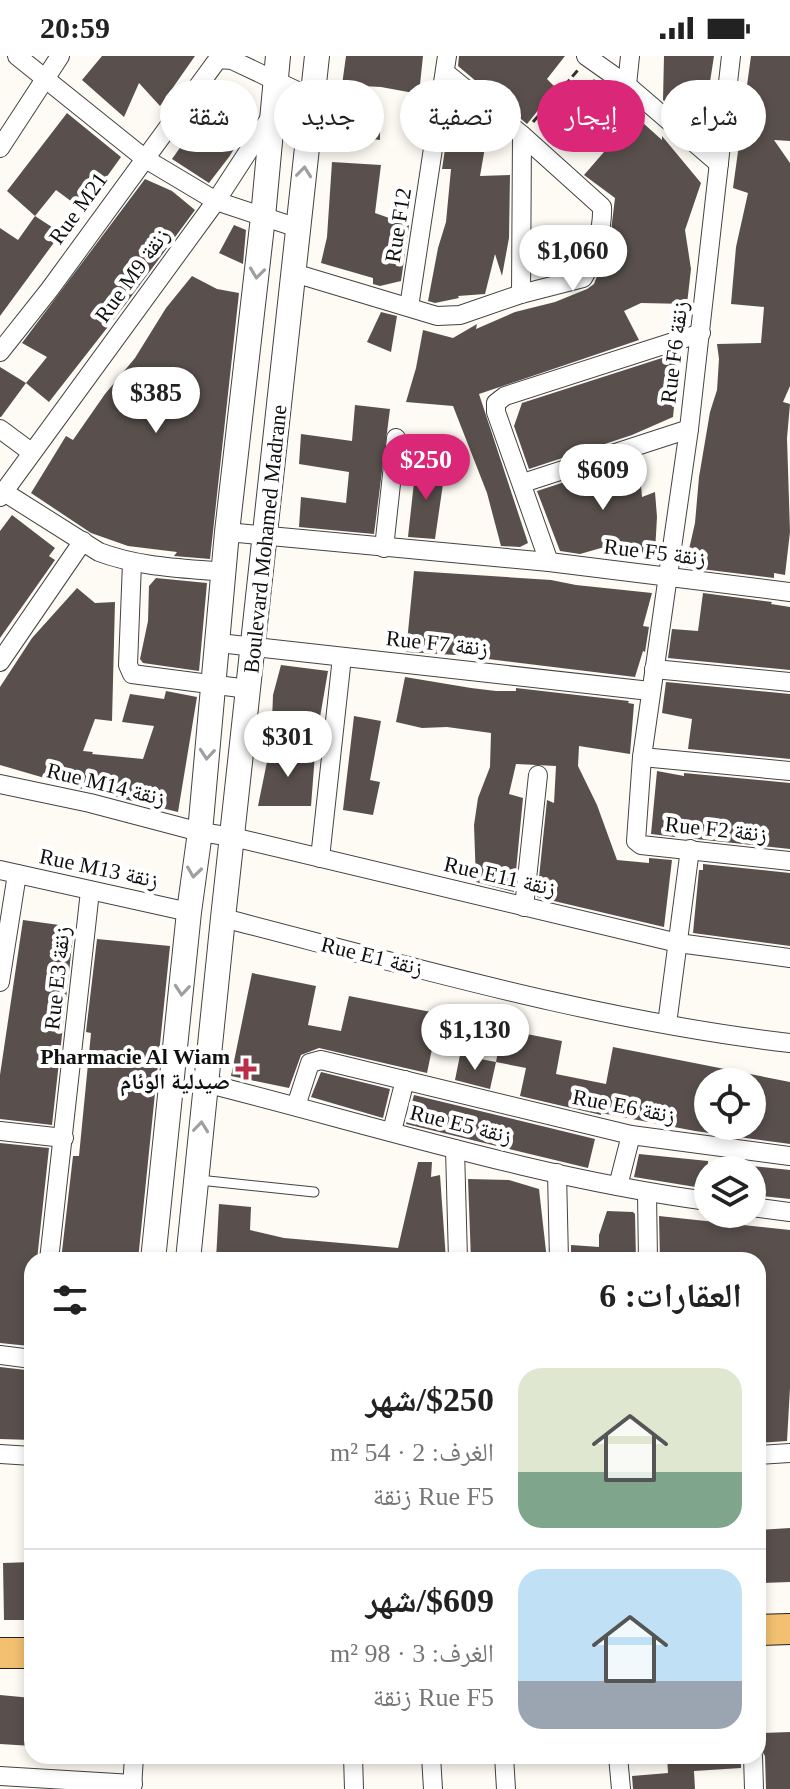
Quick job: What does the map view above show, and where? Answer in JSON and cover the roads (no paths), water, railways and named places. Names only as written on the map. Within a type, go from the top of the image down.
[{"type":"main road","points":[[766,1630],[790,1629]]},
{"type":"main road","points":[[0,1653],[24,1653]]},
{"type":"street","points":[[17,56],[144,158],[216,201],[298,228]]},
{"type":"street","points":[[0,148],[60,56]]},
{"type":"street","name":"Boulevard Mohamed Madrane","points":[[275,80],[278,56]]},
{"type":"street","name":"Boulevard Mohamed Madrane","points":[[314,80],[317,56]]},
{"type":"street","points":[[628,80],[630,56]]},
{"type":"street","name":"Rue F6 زنقة","points":[[637,844],[635,826],[642,757],[689,429],[731,56]]},
{"type":"street","points":[[587,57],[620,80]]},
{"type":"street","name":"Rue M21","points":[[0,352],[50,289],[218,59],[232,60],[274,81]]},
{"type":"street","points":[[294,273],[437,316],[460,315],[521,294],[583,278],[603,216],[602,207],[446,64]]},
{"type":"street","name":"Rue F12","points":[[409,307],[446,64]]},
{"type":"street","name":"Boulevard Mohamed Madrane","points":[[154,1252],[200,832],[223,572],[263,217],[274,89]]},
{"type":"street","points":[[645,100],[719,164]]},
{"type":"street","name":"Rue M9 زنقة","points":[[2,494],[216,201],[270,118]]},
{"type":"street","points":[[521,294],[522,135]]},
{"type":"street","name":"Boulevard Mohamed Madrane","points":[[189,1252],[306,152]]},
{"type":"street","points":[[549,562],[496,412],[496,403],[505,396],[701,333]]},
{"type":"street","points":[[249,340],[286,343]]},
{"type":"street","points":[[0,429],[31,452]]},
{"type":"street","points":[[523,483],[689,429]]},
{"type":"street","points":[[384,548],[396,438]]},
{"type":"street","points":[[2,494],[99,552],[132,563],[223,572]]},
{"type":"street","name":"Rue F5 زنقة","points":[[227,532],[549,562],[790,592]]},
{"type":"street","points":[[0,662],[83,541]]},
{"type":"street","points":[[132,563],[129,670],[136,676],[248,689]]},
{"type":"street","name":"Rue F7 زنقة","points":[[219,643],[650,691]]},
{"type":"street","points":[[320,858],[342,657]]},
{"type":"street","points":[[654,669],[790,682]]},
{"type":"street","points":[[642,757],[790,771]]},
{"type":"street","points":[[524,907],[538,775]]},
{"type":"street","name":"Rue M14 زنقة","points":[[0,784],[90,803],[200,832]]},
{"type":"street","name":"Rue E11 زنقة","points":[[200,832],[233,837],[678,943],[790,958]]},
{"type":"street","name":"Rue F2 زنقة","points":[[637,844],[790,861]]},
{"type":"street","points":[[667,1024],[690,849]]},
{"type":"street","points":[[0,982],[9,872]]},
{"type":"street","name":"Rue M13 زنقة","points":[[9,872],[189,912]]},
{"type":"street","name":"Rue E3 زنقة","points":[[50,1252],[90,891]]},
{"type":"street","name":"Rue E1 زنقة","points":[[189,912],[586,1009],[790,1043]]},
{"type":"street","name":"Rue E6 زنقة","points":[[296,1106],[305,1070],[314,1060],[631,1135],[790,1156]]},
{"type":"street","points":[[392,1131],[405,1080]]},
{"type":"street","name":"Rue E5 زنقة","points":[[205,1083],[455,1149],[647,1193],[694,1199]]},
{"type":"street","points":[[0,1131],[64,1138]]},
{"type":"street","points":[[618,1186],[631,1135]]},
{"type":"street","points":[[455,1149],[458,1252]]},
{"type":"street","points":[[557,1173],[559,1252]]},
{"type":"street","points":[[647,1193],[648,1252]]},
{"type":"street","points":[[766,1209],[790,1212]]},
{"type":"street","points":[[0,1355],[24,1358]]},
{"type":"street","points":[[766,1454],[790,1453]]},
{"type":"street","points":[[0,1454],[24,1456]]},
{"type":"street","points":[[0,1776],[132,1787],[133,1764]]},
{"type":"street","points":[[353,1764],[354,1789]]},
{"type":"street","points":[[431,1764],[433,1789]]},
{"type":"street","points":[[504,1764],[506,1789]]},
{"type":"street","points":[[619,1764],[621,1789]]},
{"type":"street","points":[[753,1764],[754,1789]]},
{"type":"lane","points":[[196,1179],[314,1192]]},
{"type":"place","name":"Pharmacie Al Wiam صيدلية الوئام","points":[[246,1069]]}]
